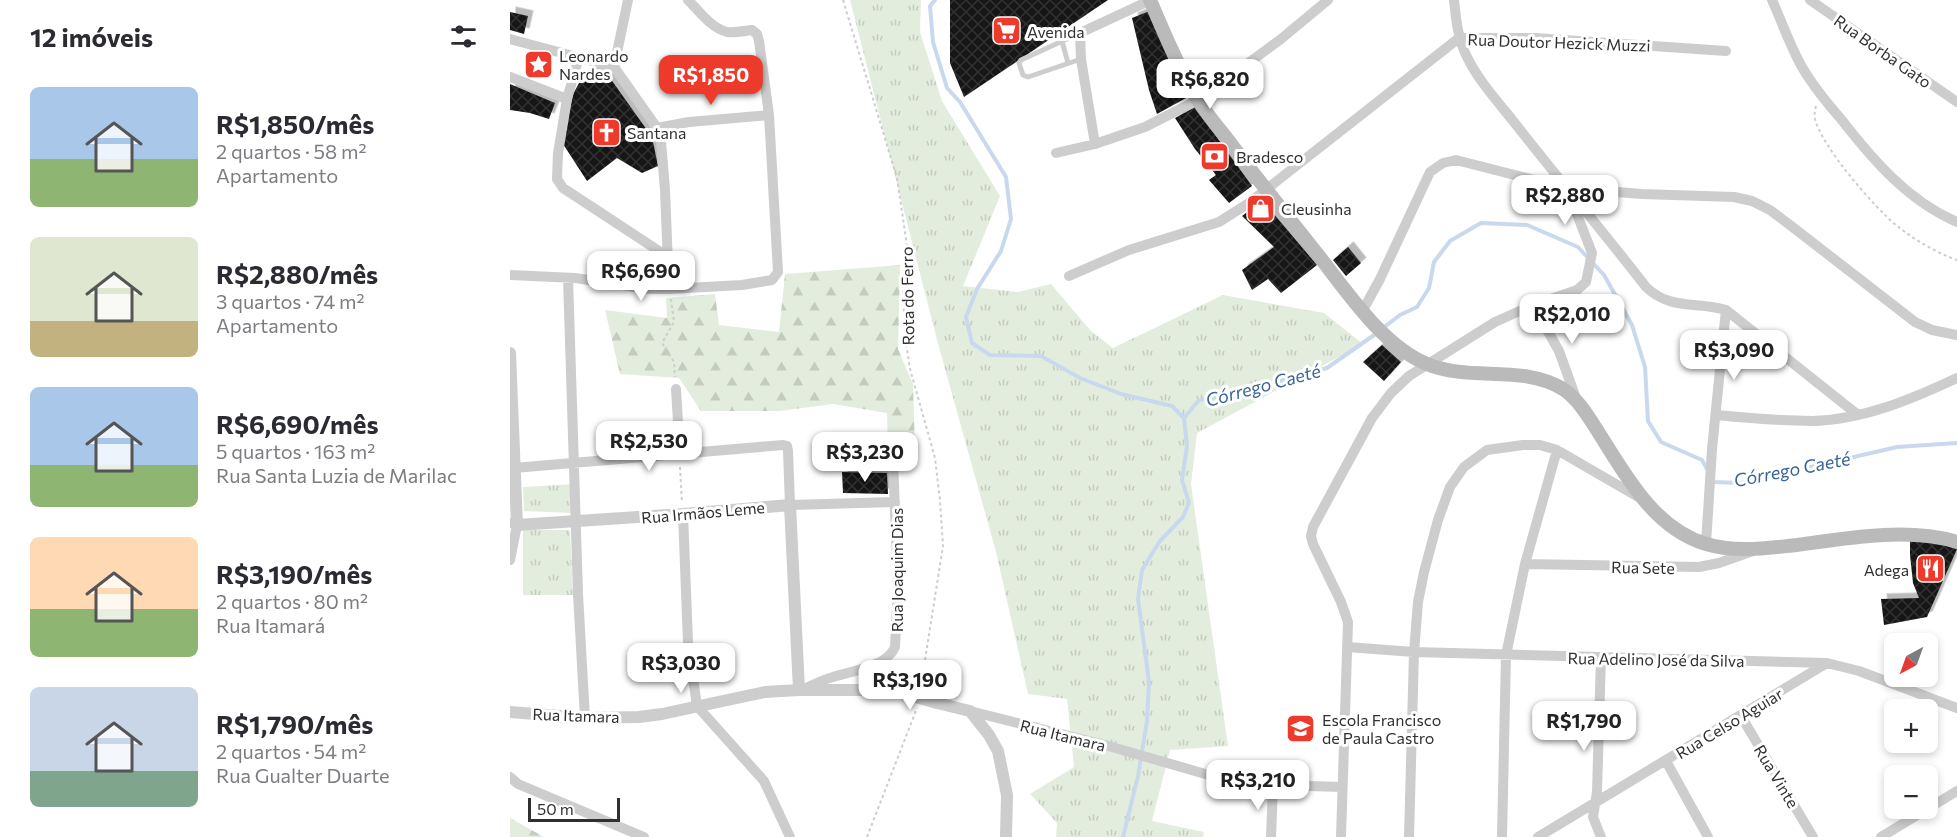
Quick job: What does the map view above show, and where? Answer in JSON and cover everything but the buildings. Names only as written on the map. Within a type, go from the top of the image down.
[{"type":"main road","points":[[1150,0],[1181,70],[1198,100],[1266,190],[1364,312],[1388,338],[1409,355],[1428,364],[1470,373],[1518,376],[1544,381],[1563,389],[1577,401],[1640,498],[1671,525],[1689,537],[1706,544],[1726,548],[1759,549],[1845,539],[1918,534],[1957,542]]},
{"type":"street","points":[[614,67],[628,0]]},
{"type":"street","points":[[510,275],[585,279],[650,289],[669,289],[742,285],[772,280],[778,272],[769,115],[757,34],[752,30],[728,32],[719,28],[688,0]]},
{"type":"street","points":[[1095,144],[1081,59],[1080,33],[1150,0]]},
{"type":"street","points":[[1056,153],[1095,144],[1145,127],[1198,100],[1281,39],[1329,0]]},
{"type":"street","points":[[1454,0],[1459,38],[1480,79],[1654,295],[1682,305],[1716,307],[1726,310],[1858,415]]},
{"type":"street","points":[[1772,0],[1802,67],[1819,93],[1872,158],[1906,191],[1937,213],[1957,222]]},
{"type":"street","name":"Rua Borba Gato","points":[[1810,0],[1957,102]]},
{"type":"street","name":"Rua Doutor Hezick Muzzi","points":[[1069,276],[1129,250],[1219,222],[1266,190],[1459,38],[1535,38],[1726,51]]},
{"type":"street","points":[[510,39],[614,67],[657,128],[661,141],[665,190],[669,289]]},
{"type":"street","points":[[579,57],[567,99],[558,153],[558,183],[668,257]]},
{"type":"street","points":[[510,77],[567,99]]},
{"type":"street","points":[[657,128],[689,122],[769,115]]},
{"type":"street","points":[[1364,312],[1430,172],[1443,163],[1456,160],[1567,189],[1734,197],[1752,201],[1770,210],[1915,322],[1932,330],[1957,336]]},
{"type":"street","points":[[1341,837],[1348,622],[1313,544],[1311,536],[1313,527],[1372,418],[1391,393],[1409,376],[1495,322],[1533,304],[1577,290],[1586,282],[1592,256],[1567,189]]},
{"type":"street","points":[[568,278],[578,594],[585,718]]},
{"type":"street","points":[[1533,304],[1559,351],[1577,401]]},
{"type":"street","points":[[1706,544],[1712,449],[1726,310]]},
{"type":"street","points":[[510,353],[514,468],[514,524],[510,560]]},
{"type":"street","points":[[1716,416],[1813,421],[1858,415],[1883,408],[1957,378]]},
{"type":"street","points":[[676,389],[680,455]]},
{"type":"street","points":[[1408,837],[1414,652],[1418,602],[1438,520],[1450,487],[1464,467],[1487,450],[1540,445],[1557,450],[1640,498]]},
{"type":"street","points":[[514,468],[787,446],[800,690]]},
{"type":"street","points":[[1502,837],[1506,655],[1525,564],[1557,450]]},
{"type":"street","name":"Rua Joaquim Dias","points":[[800,690],[831,677],[868,668],[893,652],[897,597],[893,460]]},
{"type":"street","name":"Rua Irmãos Leme","points":[[514,524],[577,522],[790,505],[896,502]]},
{"type":"street","points":[[683,514],[688,643],[697,706],[764,781],[790,837]]},
{"type":"street","name":"Rua Sete","points":[[1525,564],[1700,567],[1759,549]]},
{"type":"street","name":"Rua Adelino José da Silva","points":[[1347,647],[1414,652],[1827,663],[1859,671],[1957,708]]},
{"type":"street","points":[[1601,657],[1593,822],[1601,837]]},
{"type":"street","name":"Rua Celso Aguiar","points":[[1538,837],[1827,663]]},
{"type":"street","name":"Rua Itamara","points":[[510,712],[585,718],[639,717],[765,692],[891,690],[1105,745],[1226,780],[1342,788]]},
{"type":"street","points":[[970,711],[989,735],[998,751],[1003,767],[1007,795],[1006,837]]},
{"type":"street","name":"Rua Vinte","points":[[1741,716],[1813,837]]},
{"type":"street","points":[[1666,761],[1708,837]]},
{"type":"street","points":[[510,777],[518,784],[644,837]]},
{"type":"street","points":[[1271,837],[1273,785]]},
{"type":"street","points":[[1881,837],[1957,791]]},
{"type":"lane","points":[[1080,33],[1021,60],[1019,65],[1023,75],[1028,77],[1081,59]]},
{"type":"lane","points":[[1062,41],[1068,63]]},
{"type":"path","name":"Rota do Ferro","points":[[843,0],[897,178],[909,259],[903,289],[905,336],[910,369],[935,458],[940,500],[943,546],[920,692]]},
{"type":"path","points":[[1819,93],[1814,116],[1818,128],[1868,198],[1895,225],[1919,242],[1957,260]]},
{"type":"path","points":[[669,289],[674,322],[662,343],[674,362],[676,389]]},
{"type":"path","points":[[680,455],[683,514]]},
{"type":"path","points":[[867,837],[918,703]]},
{"type":"green space","points":[[850,0],[921,0],[920,32],[942,101],[1000,196],[963,286],[1018,292],[1051,284],[1091,331],[1113,348],[1223,295],[1324,313],[1363,344],[1197,433],[1191,484],[1228,746],[1170,750],[1152,821],[1204,832],[1203,837],[1056,837],[1057,823],[1030,794],[1074,767],[1067,699],[1028,694],[996,552],[937,340]]},
{"type":"green space","points":[[900,265],[898,349],[913,384],[915,449],[888,451],[887,413],[833,404],[780,411],[701,411],[679,378],[620,374],[605,310],[667,318],[666,298],[715,294],[719,325],[779,332],[785,274]]},
{"type":"green space","points":[[575,484],[573,513],[524,511],[523,487]]},
{"type":"green space","points":[[523,530],[570,530],[573,595],[523,595]]},
{"type":"green space","points":[[510,818],[544,837],[510,837]]},
{"type":"waterway","points":[[935,0],[930,6],[933,42],[947,88],[960,102],[1006,177],[1011,219],[1001,251],[977,289],[966,317],[972,343],[990,355],[1041,356],[1080,378],[1121,394],[1172,406],[1184,418]]},
{"type":"waterway","name":"Córrego Caeté","points":[[1383,328],[1400,315],[1417,307],[1429,288],[1434,262],[1450,241],[1481,223],[1527,225],[1578,247],[1604,275],[1632,325],[1645,367],[1648,421],[1661,442],[1702,460],[1707,469]]},
{"type":"waterway","name":"Córrego Caeté","points":[[1123,837],[1138,776],[1147,721],[1149,682],[1138,599],[1142,570],[1160,541],[1183,517],[1189,503],[1182,480],[1187,446],[1184,418],[1199,400],[1251,391],[1327,368],[1377,333]]},
{"type":"waterway","name":"Córrego Caeté","points":[[1712,478],[1714,482],[1741,483],[1897,447],[1957,443]]},
{"type":"place","name":"Avenida","points":[[1006,31]]},
{"type":"place","name":"Leonardo Nardes","points":[[538,64]]},
{"type":"place","name":"Santana","points":[[606,132]]},
{"type":"place","name":"Bradesco","points":[[1215,156]]},
{"type":"place","name":"Cleusinha","points":[[1260,208]]},
{"type":"place","name":"Adega","points":[[1930,569]]},
{"type":"place","name":"Escola Francisco de Paula Castro","points":[[1301,728]]}]
